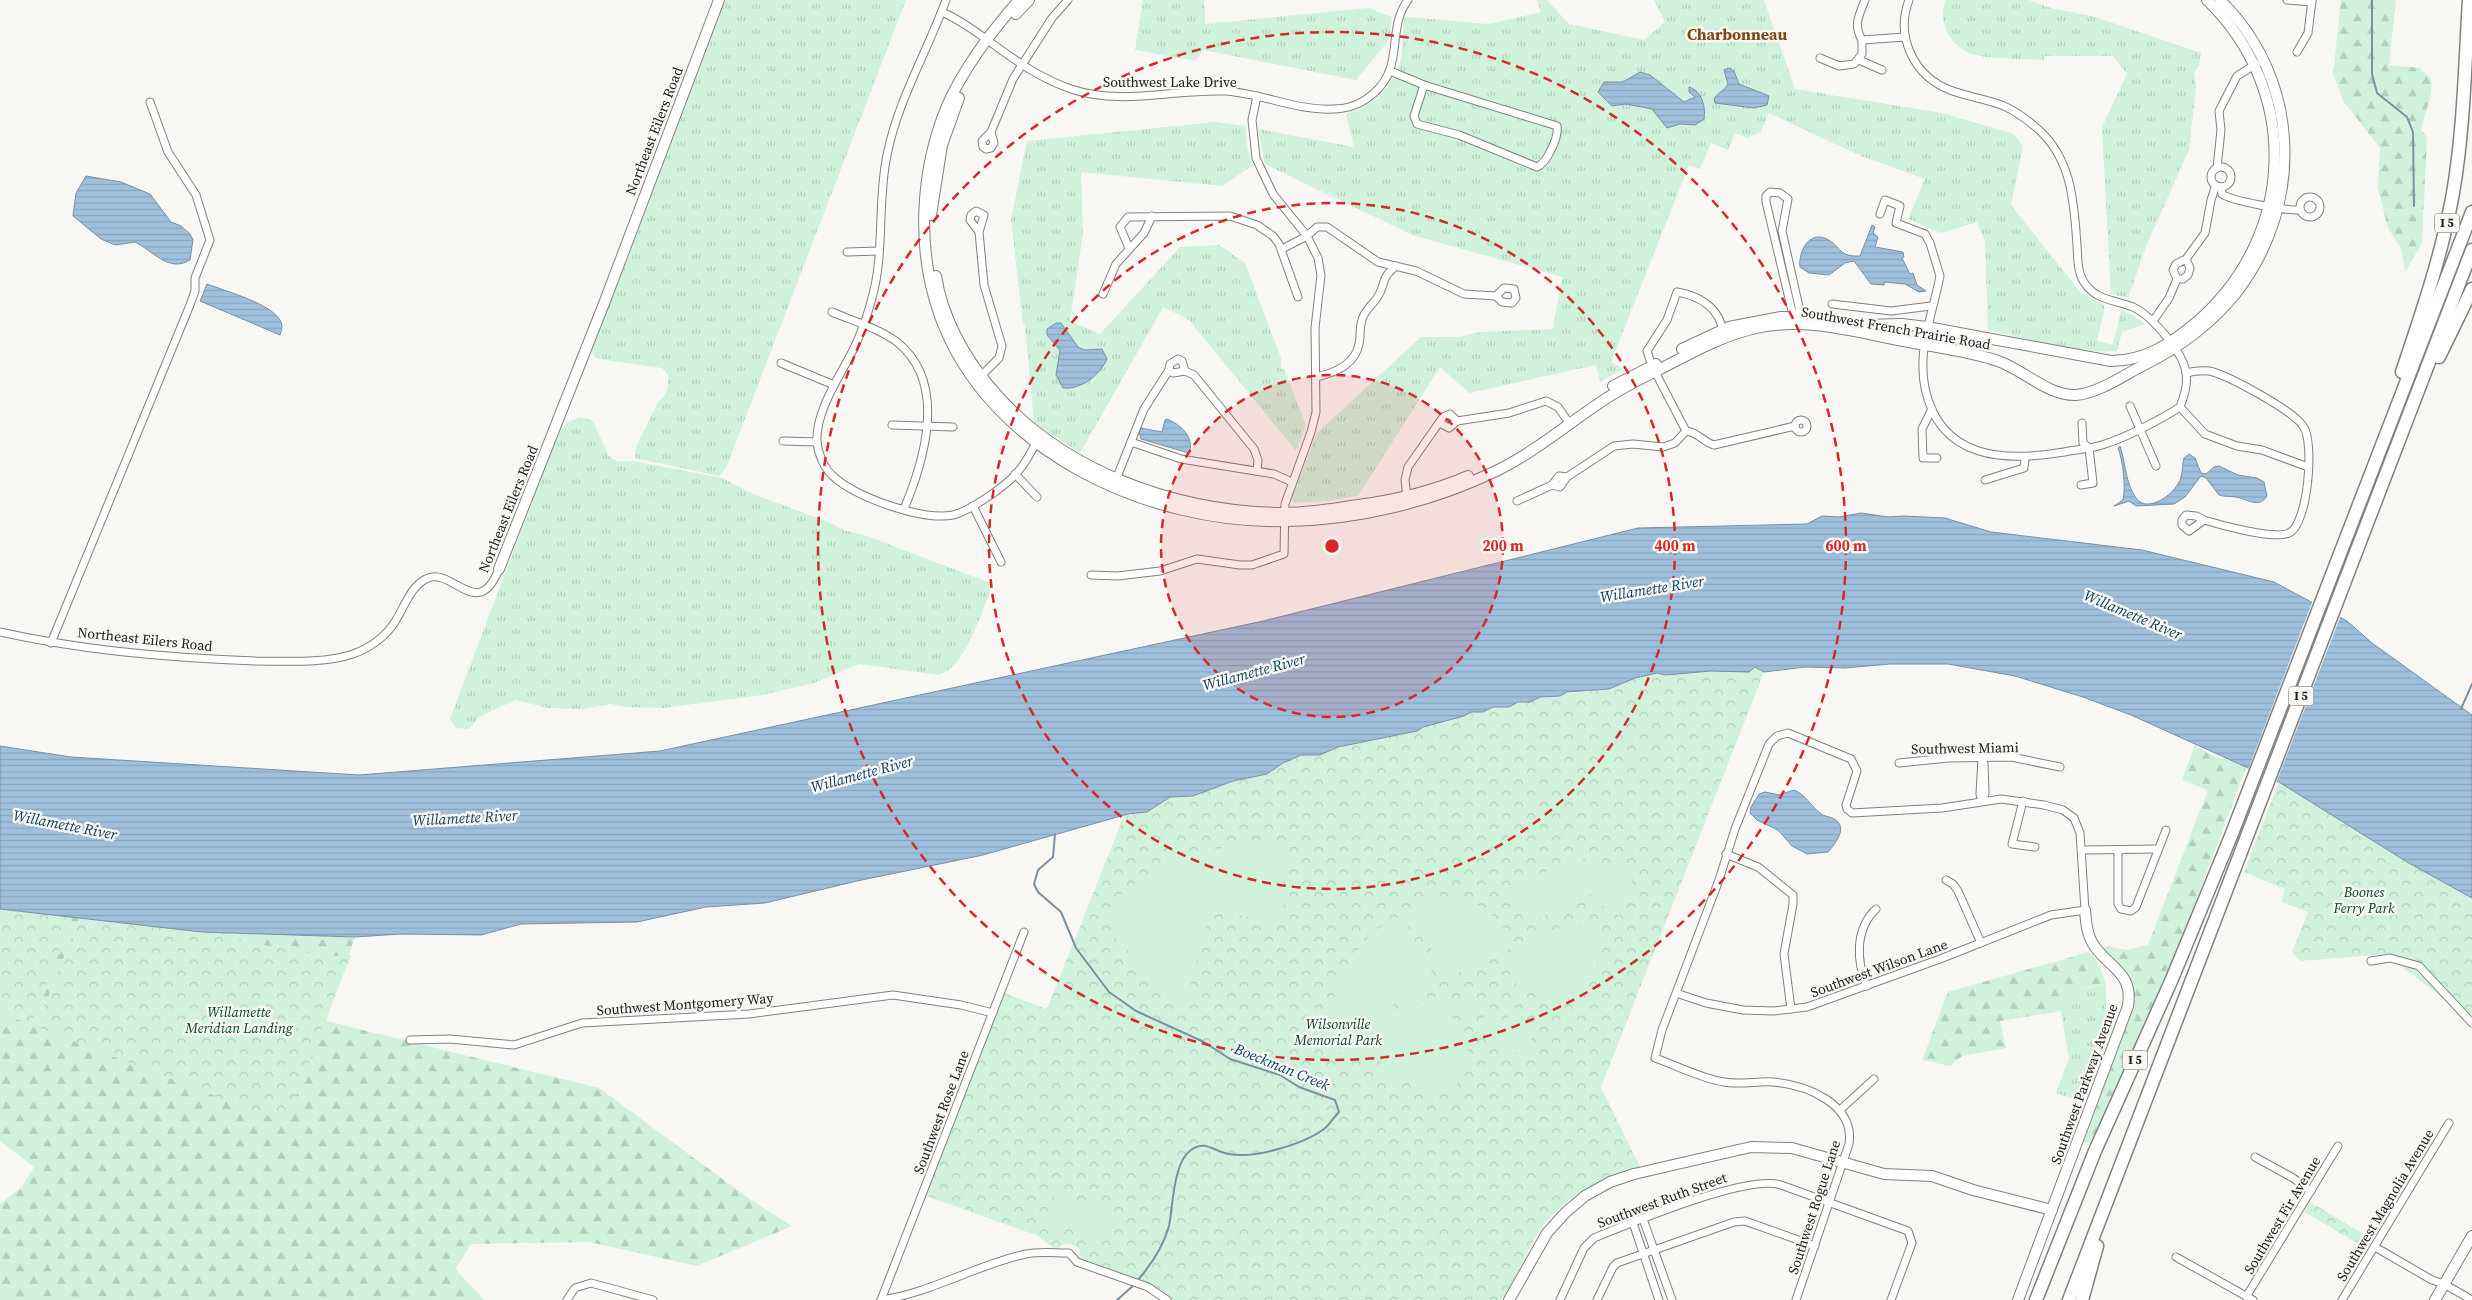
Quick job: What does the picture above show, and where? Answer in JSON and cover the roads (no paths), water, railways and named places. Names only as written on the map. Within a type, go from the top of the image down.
[{"type":"highway","name":"I 5","points":[[2384,438],[2392,402],[2437,263],[2453,193],[2462,118],[2469,0]]},
{"type":"highway","name":"I 5","points":[[2036,1300],[2101,1136],[2177,967],[2231,836],[2472,212]]},
{"type":"highway","name":"I 5","points":[[2069,1300],[2472,250]]},
{"type":"highway","name":"I 5","points":[[2406,422],[2472,289]]},
{"type":"highway","name":"I 5","points":[[2082,1300],[2113,1186]]},
{"type":"street","name":"Northeast Eilers Road","points":[[0,632],[51,643],[193,659],[279,662],[340,657],[353,654],[383,637],[397,619],[411,594],[428,578],[435,577],[472,592],[479,592],[491,586],[605,301],[719,0]]},
{"type":"street","points":[[946,0],[910,84],[890,143],[883,183],[876,285],[863,326],[834,385],[821,418],[817,442],[826,468],[841,483],[872,498],[904,509],[927,516],[948,516],[963,512],[973,506],[1015,474],[1037,439]]},
{"type":"street","name":"Southwest French Prairie Road","points":[[1019,0],[989,41],[964,88],[950,119],[942,146],[932,209],[932,254],[936,282],[954,331],[978,379],[1037,439],[1115,482],[1192,503],[1283,517],[1407,500],[1492,466],[1568,421],[1608,389],[1723,334],[1761,320],[1797,319],[1862,325],[1902,324],[1927,326],[2111,361],[2134,359],[2172,347]]},
{"type":"street","name":"Southwest French Prairie Road","points":[[989,41],[1029,0]]},
{"type":"street","points":[[991,132],[1004,97],[1022,64],[1056,12],[1068,0]]},
{"type":"street","name":"Southwest Lake Drive","points":[[942,12],[959,20],[1022,64],[1054,82],[1102,96],[1128,97],[1209,91],[1257,96],[1318,108],[1343,108],[1358,104],[1373,94],[1390,71],[1395,54],[1398,20],[1408,0]]},
{"type":"street","points":[[1820,58],[1834,65],[1844,67],[1854,64],[1859,60],[1862,54],[1862,40],[1856,30],[1856,24],[1865,0]]},
{"type":"street","points":[[1880,214],[1886,200],[1899,205],[1896,223],[1920,232],[1928,238],[1940,276],[1931,306],[1924,344],[1923,379],[1932,409],[1946,431],[1966,447],[2000,456],[2025,458],[2089,448],[2113,442],[2180,406],[2185,391],[2186,373],[2172,347],[2152,321],[2131,306],[2098,296],[2083,281],[2078,263],[2071,188],[2064,166],[2051,143],[2030,122],[2013,110],[1948,89],[1931,79],[1910,55],[1905,37],[1906,11],[1909,0]]},
{"type":"street","name":"Southwest French Prairie Road","points":[[2207,0],[2234,29],[2259,63]]},
{"type":"street","name":"Southwest French Prairie Road","points":[[1797,319],[1995,360],[2052,390],[2077,395],[2093,390],[2172,347],[2217,315],[2245,280],[2268,238],[2274,208],[2275,142],[2272,117],[2259,63],[2249,32],[2220,0]]},
{"type":"street","points":[[2288,0],[2312,1],[2308,33],[2297,52]]},
{"type":"street","points":[[1862,40],[1905,37]]},
{"type":"street","points":[[1859,60],[1882,70]]},
{"type":"street","points":[[2259,63],[2237,76],[2218,111],[2221,130],[2217,168],[2212,174],[2212,179],[2222,194],[2230,199],[2260,203],[2274,208],[2300,210]]},
{"type":"street","points":[[1390,71],[1424,85],[1557,126],[1557,136],[1542,164],[1533,166],[1458,135],[1417,124],[1414,116],[1424,85]]},
{"type":"street","points":[[1091,575],[1118,576],[1160,571],[1197,559],[1240,565],[1252,564],[1284,554],[1283,517],[1292,482],[1314,419],[1316,328],[1320,275],[1318,258],[1307,236],[1273,194],[1256,158],[1252,120],[1257,96]]},
{"type":"street","points":[[51,643],[190,305],[195,291],[196,278],[210,240],[196,195],[168,152],[150,102]]},
{"type":"street","points":[[2152,321],[2165,304],[2177,279],[2173,270],[2176,264],[2186,259],[2205,233],[2210,200],[2218,186],[2229,184],[2232,176],[2228,169],[2217,168]]},
{"type":"street","points":[[1770,192],[1780,193],[1788,199],[1782,231],[1797,319],[1766,202],[1766,196],[1770,192]]},
{"type":"street","points":[[1129,248],[1120,226],[1123,221],[1134,216],[1239,218],[1266,230],[1276,240],[1282,249],[1298,297]]},
{"type":"street","points":[[1103,294],[1116,264],[1140,238],[1152,216]]},
{"type":"street","points":[[1282,249],[1307,236],[1317,227],[1327,227],[1363,254],[1378,262],[1416,271],[1464,294],[1496,296]]},
{"type":"street","points":[[978,379],[999,358],[1002,346],[985,291],[979,232]]},
{"type":"street","points":[[848,252],[879,251]]},
{"type":"street","points":[[2177,279],[2182,279],[2188,275],[2190,268],[2186,259]]},
{"type":"street","points":[[1316,377],[1338,371],[1353,358],[1359,346],[1362,319],[1380,292],[1383,278],[1378,262]]},
{"type":"street","points":[[1383,278],[1396,266]]},
{"type":"street","points":[[1723,334],[1720,319],[1712,306],[1677,292],[1667,320],[1647,351],[1653,369],[1686,430],[1699,434],[1706,441],[1714,445],[1795,426]]},
{"type":"street","points":[[1832,304],[1891,311],[1931,306]]},
{"type":"street","points":[[832,312],[889,337],[908,354],[923,385],[928,426],[921,466],[904,509]]},
{"type":"street","points":[[1115,482],[1149,400],[1169,370],[1170,364],[1178,359],[1182,361],[1185,371]]},
{"type":"street","points":[[782,363],[834,385]]},
{"type":"street","points":[[1169,370],[1178,373],[1185,371],[1198,378],[1251,444],[1257,454],[1257,471]]},
{"type":"street","points":[[2186,373],[2200,370],[2215,373],[2263,397],[2304,426],[2308,437],[2308,467],[2298,524],[2290,533],[2279,535],[2230,528],[2204,520]]},
{"type":"street","points":[[1407,500],[1405,480],[1408,467],[1440,423],[1449,428],[1457,421],[1509,414],[1541,401],[1554,404],[1568,421]]},
{"type":"street","points":[[2130,406],[2156,466]]},
{"type":"street","points":[[2180,406],[2206,434],[2237,446],[2262,450],[2308,467]]},
{"type":"street","points":[[1932,409],[1922,429],[1922,458],[1938,458]]},
{"type":"street","points":[[2081,485],[2093,483],[2089,448],[2083,443],[2082,423]]},
{"type":"street","points":[[892,425],[952,427]]},
{"type":"street","points":[[1517,501],[1552,485],[1559,476],[1567,477],[1614,446],[1628,444],[1656,448],[1669,446],[1686,430]]},
{"type":"street","points":[[783,441],[817,442]]},
{"type":"street","points":[[1131,442],[1187,460],[1274,474],[1292,482]]},
{"type":"street","points":[[1985,480],[2024,468],[2025,458]]},
{"type":"street","points":[[1015,474],[1038,497]]},
{"type":"street","points":[[973,506],[1001,562]]},
{"type":"street","points":[[1874,1079],[1840,1110],[1830,1102],[1793,1085],[1771,1082],[1738,1084],[1722,1082],[1655,1058],[1662,1030],[1720,880],[1726,854],[1768,746],[1781,734],[1791,734],[1851,760],[1856,765],[1857,774],[1846,808],[1854,814],[1942,808],[2001,799],[2023,802],[2012,844],[2035,847]]},
{"type":"street","points":[[1982,758],[1985,776],[1982,801]]},
{"type":"street","name":"Southwest Miami","points":[[1900,763],[1982,758],[2020,758],[2060,767]]},
{"type":"street","name":"Southwest Parkway Avenue","points":[[2018,1300],[2125,1018],[2129,1001],[2128,988],[2122,974],[2096,949],[2089,937],[2078,824],[2063,810],[2023,802]]},
{"type":"street","points":[[2118,850],[2118,904],[2126,912],[2136,907],[2166,830]]},
{"type":"street","points":[[2082,850],[2157,849]]},
{"type":"street","points":[[1726,854],[1760,868],[1793,895],[1784,954],[1791,1009]]},
{"type":"street","points":[[1946,880],[1953,884],[1958,891],[1981,943]]},
{"type":"street","points":[[1866,986],[1859,962],[1860,943],[1868,918],[1876,909]]},
{"type":"street","name":"Southwest Wilson Lane","points":[[1676,993],[1706,1003],[1766,1012],[1815,1005],[2057,913],[2085,910]]},
{"type":"street","name":"Southwest Rose Lane","points":[[881,1300],[1024,932]]},
{"type":"street","points":[[2370,961],[2396,959],[2419,966],[2472,1023]]},
{"type":"street","name":"Southwest Montgomery Way","points":[[410,1040],[450,1039],[514,1045],[582,1023],[749,1014],[893,994],[961,1005],[993,1013]]},
{"type":"street","name":"Southwest Rogue Lane","points":[[1796,1300],[1849,1144],[1850,1129],[1840,1110]]},
{"type":"street","name":"Southwest Magnolia Avenue","points":[[2342,1300],[2449,1123]]},
{"type":"street","name":"Southwest Fir Avenue","points":[[2250,1298],[2310,1191],[2338,1146]]},
{"type":"street","points":[[1509,1300],[1523,1278],[1540,1244],[1556,1222],[1585,1196],[1616,1180],[1667,1165],[1751,1147],[1792,1148],[1884,1174],[1932,1176],[2052,1210]]},
{"type":"street","points":[[2254,1157],[2293,1178],[2310,1191]]},
{"type":"street","name":"Southwest Ruth Street","points":[[1560,1300],[1590,1242],[1643,1219],[1735,1187],[1770,1183],[1830,1202],[1908,1231],[1912,1243],[1891,1300]]},
{"type":"street","points":[[1643,1219],[1672,1300]]},
{"type":"street","points":[[1597,1300],[1615,1265],[1740,1220],[1815,1246]]},
{"type":"street","points":[[1633,1223],[1659,1300]]},
{"type":"street","points":[[2435,1300],[2472,1236]]},
{"type":"street","points":[[2374,1247],[2472,1300]]},
{"type":"street","points":[[881,1300],[898,1297],[1019,1256],[1040,1252],[1068,1253],[1077,1262],[1148,1287],[1167,1300]]},
{"type":"street","points":[[2176,1256],[2250,1298]]},
{"type":"street","points":[[567,1300],[575,1288],[591,1283],[653,1300]]},
{"type":"water","points":[[1729,68],[1734,71],[1739,84],[1769,96],[1767,105],[1754,108],[1715,103],[1715,97],[1728,84],[1724,70]]},
{"type":"water","points":[[1640,72],[1650,75],[1684,102],[1695,97],[1689,92],[1689,87],[1693,89],[1702,100],[1704,119],[1695,125],[1680,124],[1667,128],[1652,109],[1626,104],[1612,106],[1598,92],[1604,82],[1623,82]]},
{"type":"water","points":[[86,176],[121,182],[150,194],[171,222],[181,226],[190,234],[193,240],[190,260],[175,264],[161,259],[135,242],[115,245],[101,239],[73,216],[76,193]]},
{"type":"water","points":[[1872,225],[1875,227],[1873,233],[1878,237],[1875,247],[1903,252],[1904,257],[1902,258],[1910,274],[1913,273],[1917,285],[1926,291],[1919,292],[1905,284],[1884,282],[1884,285],[1871,284],[1854,261],[1845,263],[1829,275],[1809,273],[1800,267],[1803,249],[1815,237],[1827,239],[1848,255],[1860,256]]},
{"type":"water","points":[[207,284],[267,308],[281,322],[280,335],[200,301]]},
{"type":"water","points":[[1056,323],[1061,323],[1078,347],[1084,350],[1102,349],[1107,359],[1095,376],[1076,387],[1063,388],[1056,375],[1060,350],[1047,335],[1047,329]]},
{"type":"water","points":[[1167,419],[1186,432],[1190,442],[1189,453],[1141,439],[1139,432],[1141,428],[1162,432],[1165,420]]},
{"type":"water","points":[[2120,446],[2132,492],[2141,503],[2155,503],[2169,495],[2179,483],[2184,458],[2189,454],[2195,458],[2201,473],[2206,474],[2214,467],[2219,466],[2238,475],[2257,478],[2264,482],[2267,496],[2264,500],[2257,503],[2236,497],[2219,495],[2206,478],[2201,476],[2185,497],[2174,504],[2136,506],[2129,501],[2114,506],[2123,500],[2124,494],[2124,474],[2118,448]]},
{"type":"water","name":"Willamette River","points":[[1861,513],[1888,517],[1945,518],[1991,532],[2142,550],[2274,582],[2347,621],[2372,643],[2472,715],[2472,898],[2407,862],[2279,782],[2131,715],[2083,697],[2015,676],[1948,664],[1890,664],[1845,668],[1806,667],[1764,672],[1755,667],[1749,672],[1711,671],[1665,675],[1657,673],[1635,678],[1609,689],[1567,692],[1560,696],[1540,697],[1530,702],[1518,702],[1509,707],[1493,707],[1483,712],[1471,712],[1464,716],[1423,727],[1417,731],[1338,747],[1320,755],[1301,755],[1283,763],[1267,774],[1233,781],[1193,796],[1170,797],[1147,812],[1128,814],[983,855],[857,881],[765,903],[706,907],[637,922],[521,924],[481,935],[401,934],[355,937],[202,932],[0,909],[0,746],[71,757],[359,775],[660,751],[1263,621],[1638,528],[1807,524],[1822,516],[1839,517]]},
{"type":"water","points":[[1794,790],[1822,814],[1838,822],[1841,831],[1828,852],[1807,854],[1792,846],[1778,830],[1757,820],[1750,813],[1751,807],[1759,794],[1765,792],[1779,795]]},
{"type":"waterway","points":[[2372,0],[2372,74],[2377,93],[2407,117],[2413,132],[2414,206]]},
{"type":"waterway","points":[[2461,709],[2472,684]]},
{"type":"waterway","name":"Boeckman Creek","points":[[1055,834],[1053,857],[1038,870],[1034,884],[1038,892],[1061,912],[1076,948],[1109,992],[1136,1011],[1204,1042],[1230,1059],[1280,1075],[1299,1087],[1335,1100],[1339,1112],[1326,1127],[1315,1135],[1278,1149],[1239,1155],[1224,1153],[1206,1146],[1196,1147],[1191,1150],[1185,1156],[1177,1174],[1169,1226],[1163,1242],[1152,1262],[1137,1281]]},
{"type":"waterway","name":"Boeckman Creek","points":[[1117,1300],[1134,1285]]},
{"type":"district","name":"Charbonneau","points":[[1737,34]]},
{"type":"park label","name":"Boones Ferry Park","points":[[2364,900]]},
{"type":"park label","name":"Willamette Meridian Landing","points":[[239,1020]]},
{"type":"park label","name":"Wilsonville Memorial Park","points":[[1338,1032]]}]
